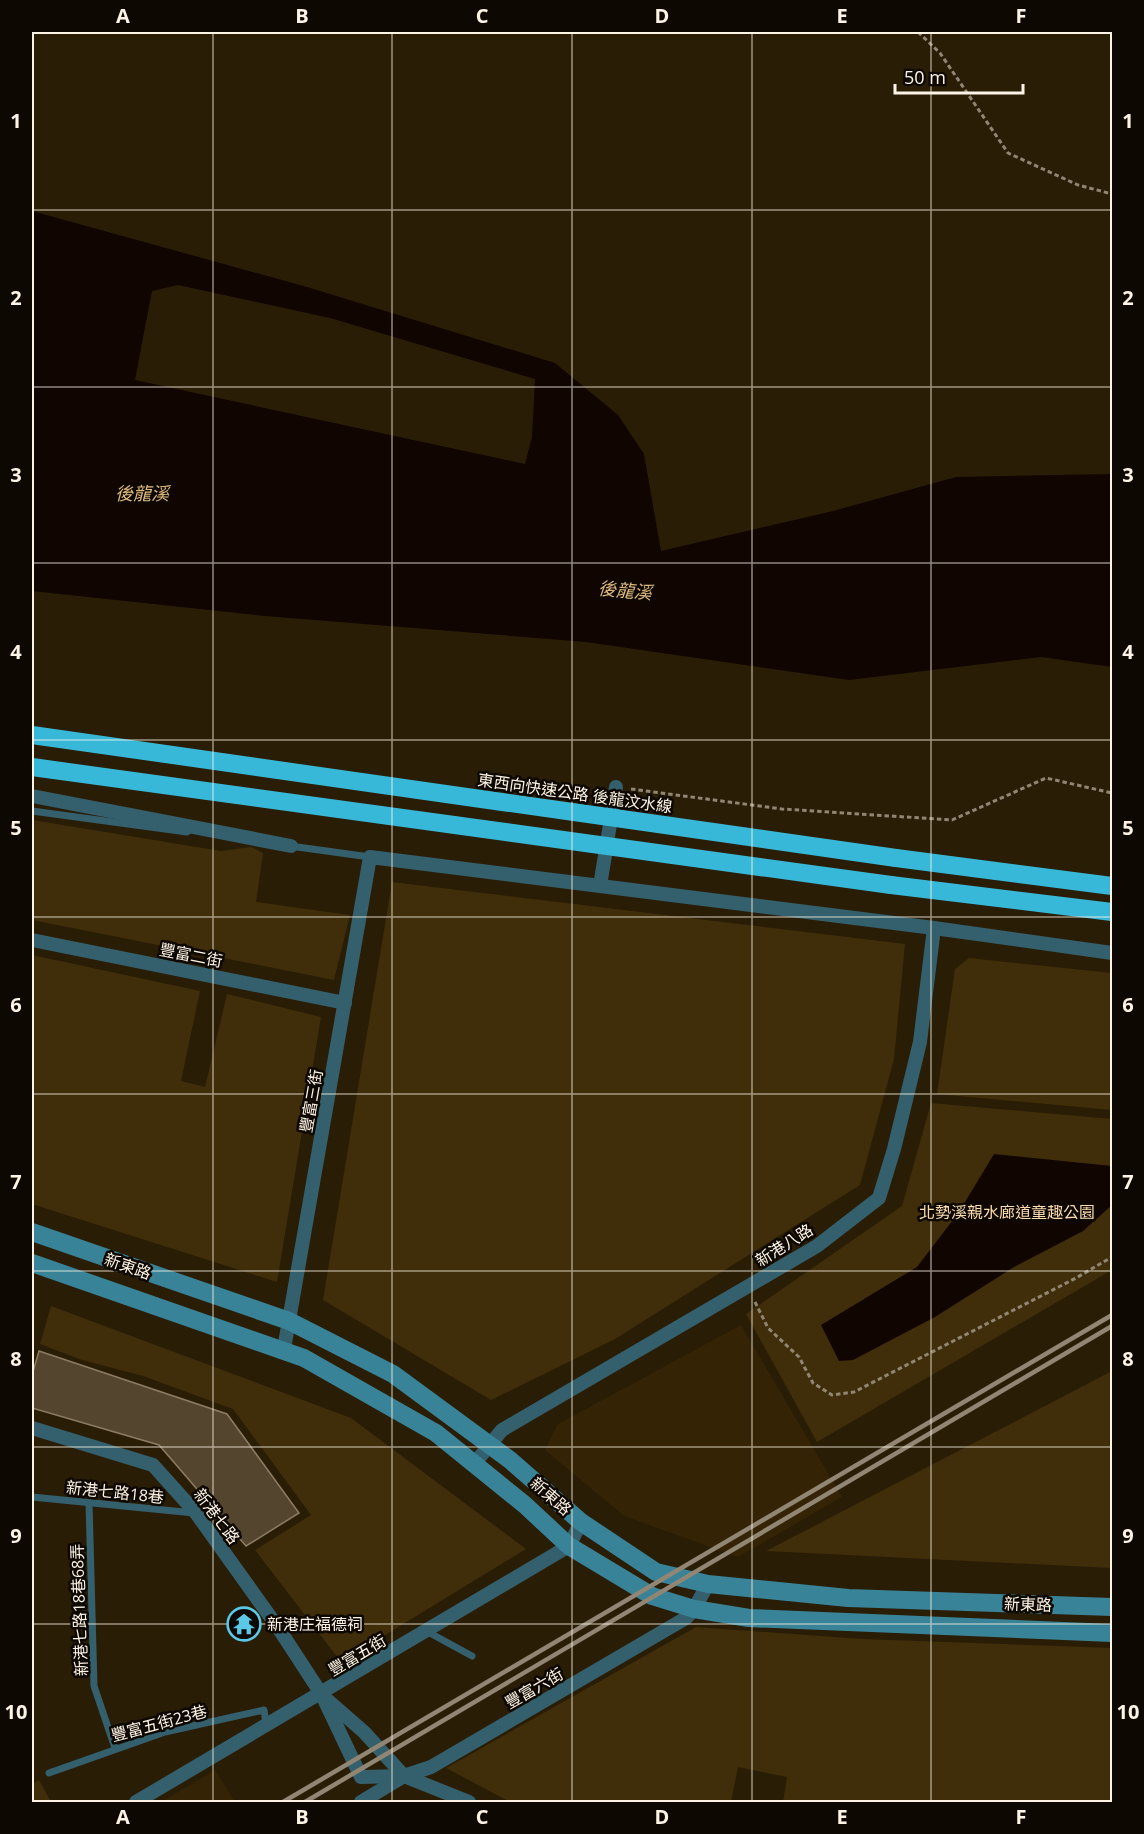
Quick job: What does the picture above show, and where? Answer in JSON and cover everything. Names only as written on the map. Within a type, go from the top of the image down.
[{"type":"highway","name":"東西向快速公路 後龍汶水線","points":[[32,735],[896,858],[1113,886]]},
{"type":"highway","points":[[32,767],[891,885],[1113,912]]},
{"type":"highway","points":[[952,892],[1113,925]]},
{"type":"main road","name":"新東路","points":[[32,1232],[289,1322],[393,1374],[489,1444],[581,1522],[656,1572],[708,1584],[848,1598],[1113,1607]]},
{"type":"main road","name":"新東路","points":[[32,1263],[284,1349],[304,1358],[436,1432],[569,1546],[652,1596],[694,1610],[749,1618],[1113,1633]]},
{"type":"street","points":[[600,886],[616,787]]},
{"type":"street","points":[[32,796],[291,846]]},
{"type":"street","points":[[370,858],[934,928],[1113,953]]},
{"type":"street","name":"豐富三街","points":[[284,1349],[370,858]]},
{"type":"street","name":"新港八路","points":[[474,1464],[502,1430],[817,1246],[879,1198],[894,1149],[920,1042],[934,928]]},
{"type":"street","name":"豐富二街","points":[[32,940],[345,1003]]},
{"type":"street","name":"新港七路","points":[[32,1428],[153,1465],[196,1513],[279,1629],[322,1695],[361,1777],[404,1776],[469,1803]]},
{"type":"street","points":[[569,1546],[581,1522]]},
{"type":"street","name":"豐富五街","points":[[136,1803],[266,1724],[322,1695],[569,1546]]},
{"type":"street","name":"豐富六街","points":[[361,1803],[404,1776],[431,1767],[686,1618],[694,1610],[708,1584]]},
{"type":"street","name":"新港七路","points":[[322,1695],[364,1732],[404,1776]]},
{"type":"lane","points":[[32,811],[370,858]]},
{"type":"lane","name":"新港七路18巷","points":[[32,1497],[196,1513]]},
{"type":"lane","name":"新港七路18巷68弄","points":[[89,1503],[94,1686],[115,1748]]},
{"type":"lane","points":[[428,1632],[472,1656]]},
{"type":"lane","name":"豐富五街23巷","points":[[49,1773],[165,1732],[264,1710],[266,1724]]},
{"type":"path","points":[[918,32],[940,53],[1008,153],[1078,185],[1113,194]]},
{"type":"path","points":[[616,787],[782,809],[952,820],[1046,778],[1113,793]]},
{"type":"path","points":[[755,1302],[768,1328],[799,1357],[813,1383],[832,1395],[854,1392],[1113,1257]]},
{"type":"shaded area","points":[[741,1325],[842,1497],[738,1557],[624,1516],[545,1450],[558,1424]]},
{"type":"shaded area","points":[[215,1770],[235,1802],[161,1802]]},
{"type":"green space","points":[[32,820],[221,851],[251,847],[263,853],[256,902],[350,915],[334,980],[32,920]]},
{"type":"green space","points":[[392,882],[905,944],[894,1059],[860,1185],[615,1339],[491,1400],[323,1300]]},
{"type":"green space","points":[[32,955],[200,991],[181,1081],[205,1087],[227,994],[321,1017],[277,1282],[32,1204]]},
{"type":"green space","points":[[969,958],[1112,973],[1112,1110],[937,1094],[955,969]]},
{"type":"green space","name":"北勢溪親水廊道童趣公園","points":[[931,1103],[1112,1119],[1112,1270],[817,1442],[746,1314],[902,1206]]},
{"type":"green space","points":[[51,1306],[351,1418],[526,1549],[341,1662],[255,1550],[311,1515],[233,1409],[143,1376],[82,1360],[40,1344]]},
{"type":"green space","points":[[1112,1371],[1112,1568],[766,1551]]},
{"type":"green space","points":[[696,1627],[862,1639],[1112,1648],[1112,1802],[783,1802],[787,1777],[738,1767],[731,1802],[510,1802],[446,1768]]},
{"type":"green space","points":[[39,1780],[51,1802],[32,1802],[32,1784]]},
{"type":"water","name":"後龍溪","points":[[32,211],[307,287],[555,363],[618,415],[644,454],[661,551],[833,511],[956,477],[1112,474],[1112,667],[1041,657],[849,680],[586,642],[265,616],[32,591]],"holes":[[[178,285],[330,318],[535,379],[532,437],[525,464],[135,380],[152,291]]]},
{"type":"water","points":[[994,1154],[1112,1166],[1112,1205],[1083,1231],[1014,1267],[935,1317],[853,1360],[839,1361],[821,1325],[917,1267],[959,1212]]},
{"type":"building","points":[[39,1351],[227,1414],[299,1513],[246,1546],[159,1445],[32,1408],[32,1375]]},
{"type":"railway","points":[[283,1802],[1112,1315]]},
{"type":"railway","points":[[305,1802],[1112,1326]]},
{"type":"place","name":"新港庄福德祠","points":[[244,1624]]}]
